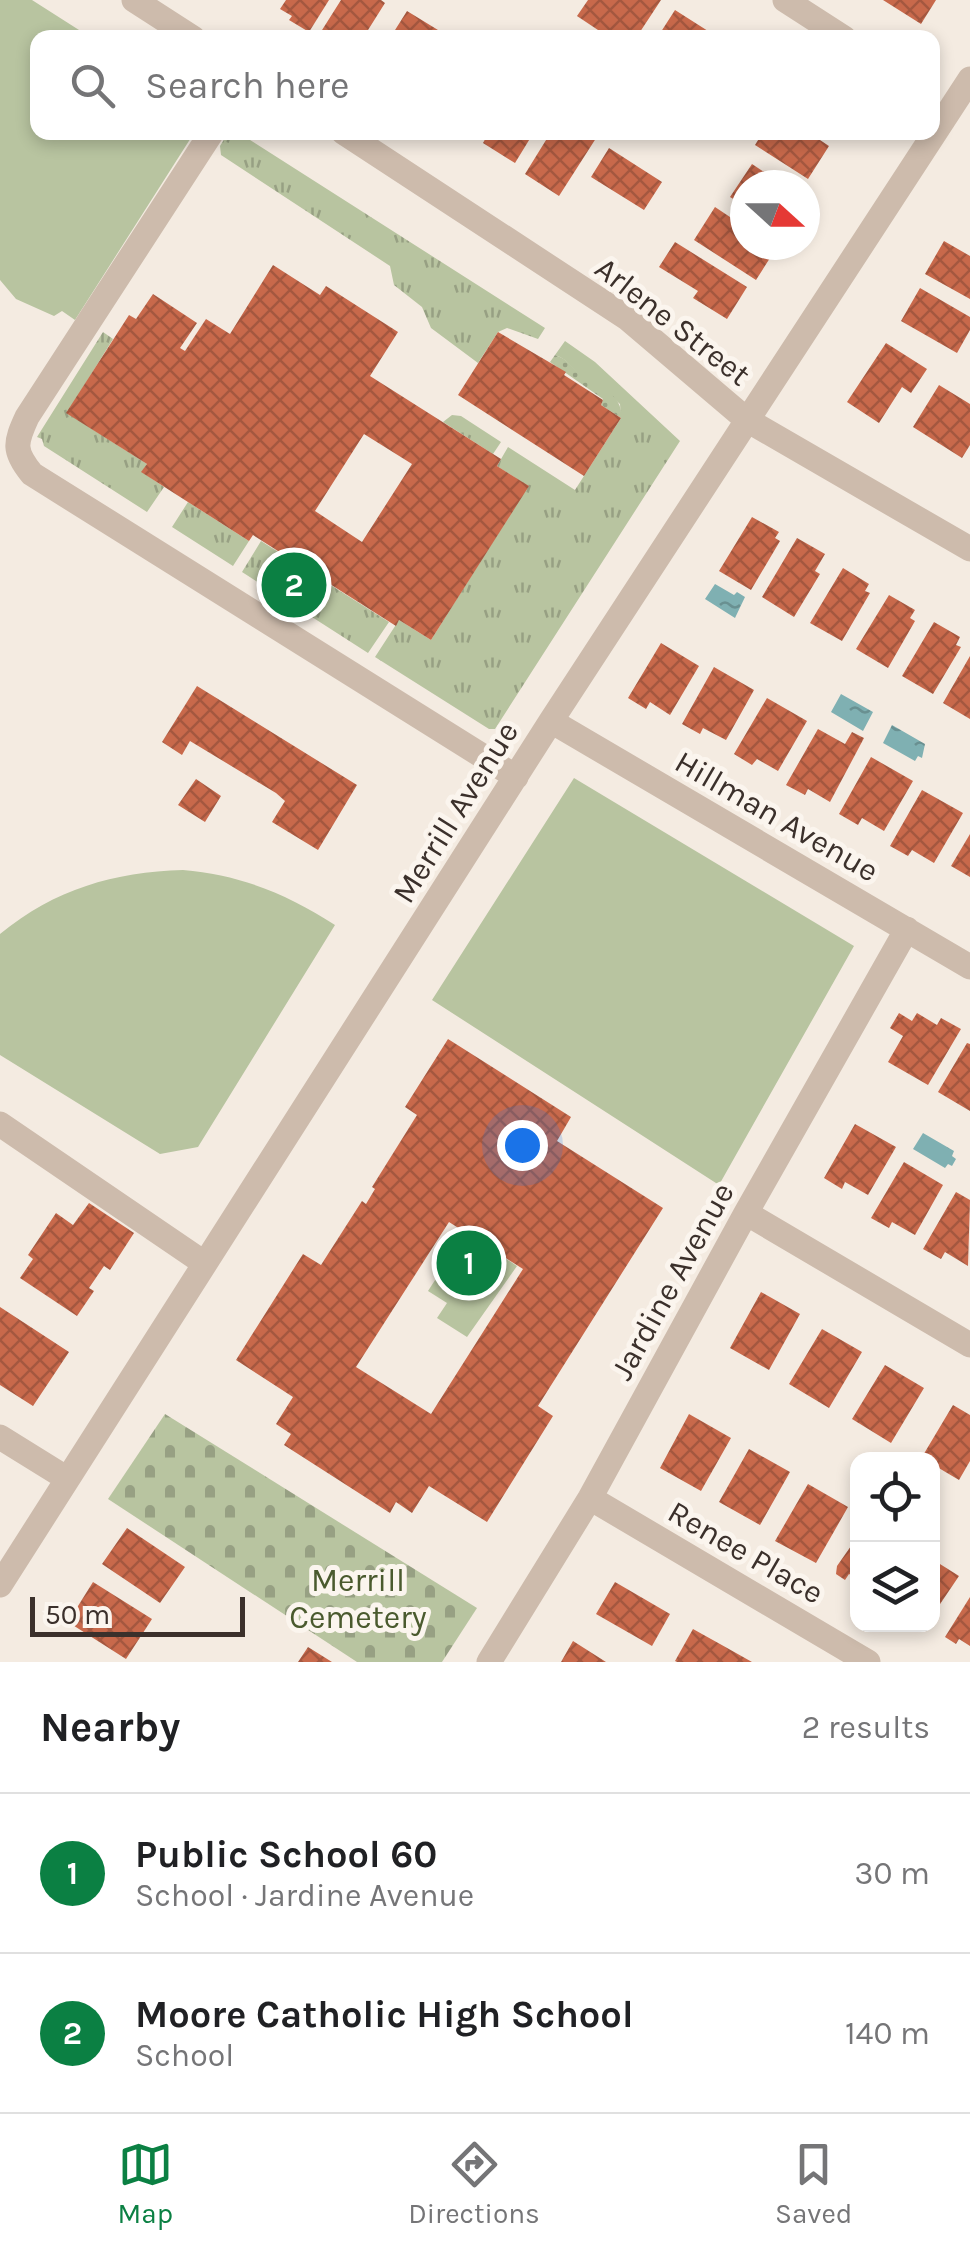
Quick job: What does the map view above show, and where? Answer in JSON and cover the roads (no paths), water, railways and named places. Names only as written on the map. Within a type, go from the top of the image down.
[{"type":"street","points":[[134,0],[181,30]]},
{"type":"street","points":[[785,0],[832,30]]},
{"type":"street","name":"Merrill Avenue","points":[[942,101],[970,79]]},
{"type":"street","points":[[207,140],[28,417],[17,446],[20,460],[32,474],[516,777]]},
{"type":"street","name":"Arlene Street","points":[[355,140],[627,318],[747,420],[970,550]]},
{"type":"street","name":"Merrill Avenue","points":[[0,1585],[747,420],[918,140]]},
{"type":"street","name":"Hillman Avenue","points":[[551,721],[970,966]]},
{"type":"street","name":"Jardine Avenue","points":[[489,1662],[590,1498],[907,929]]},
{"type":"street","points":[[0,1124],[204,1262]]},
{"type":"street","points":[[746,1213],[970,1344]]},
{"type":"street","points":[[0,1437],[66,1478]]},
{"type":"street","name":"Renee Place","points":[[590,1498],[868,1662]]},
{"type":"water","points":[[715,584],[745,597],[735,618],[705,599]]},
{"type":"water","points":[[841,694],[873,712],[863,731],[831,712]]},
{"type":"water","points":[[892,725],[925,744],[922,758],[918,756],[915,761],[883,743]]},
{"type":"water","points":[[923,1133],[954,1151],[952,1156],[956,1159],[952,1166],[948,1164],[945,1168],[913,1149]]},
{"type":"place","name":"Moore Catholic High School","points":[[294,585]]},
{"type":"place","name":"Public School 60","points":[[469,1263]]},
{"type":"park label","name":"Merrill Cemetery","points":[[358,1598]]}]
